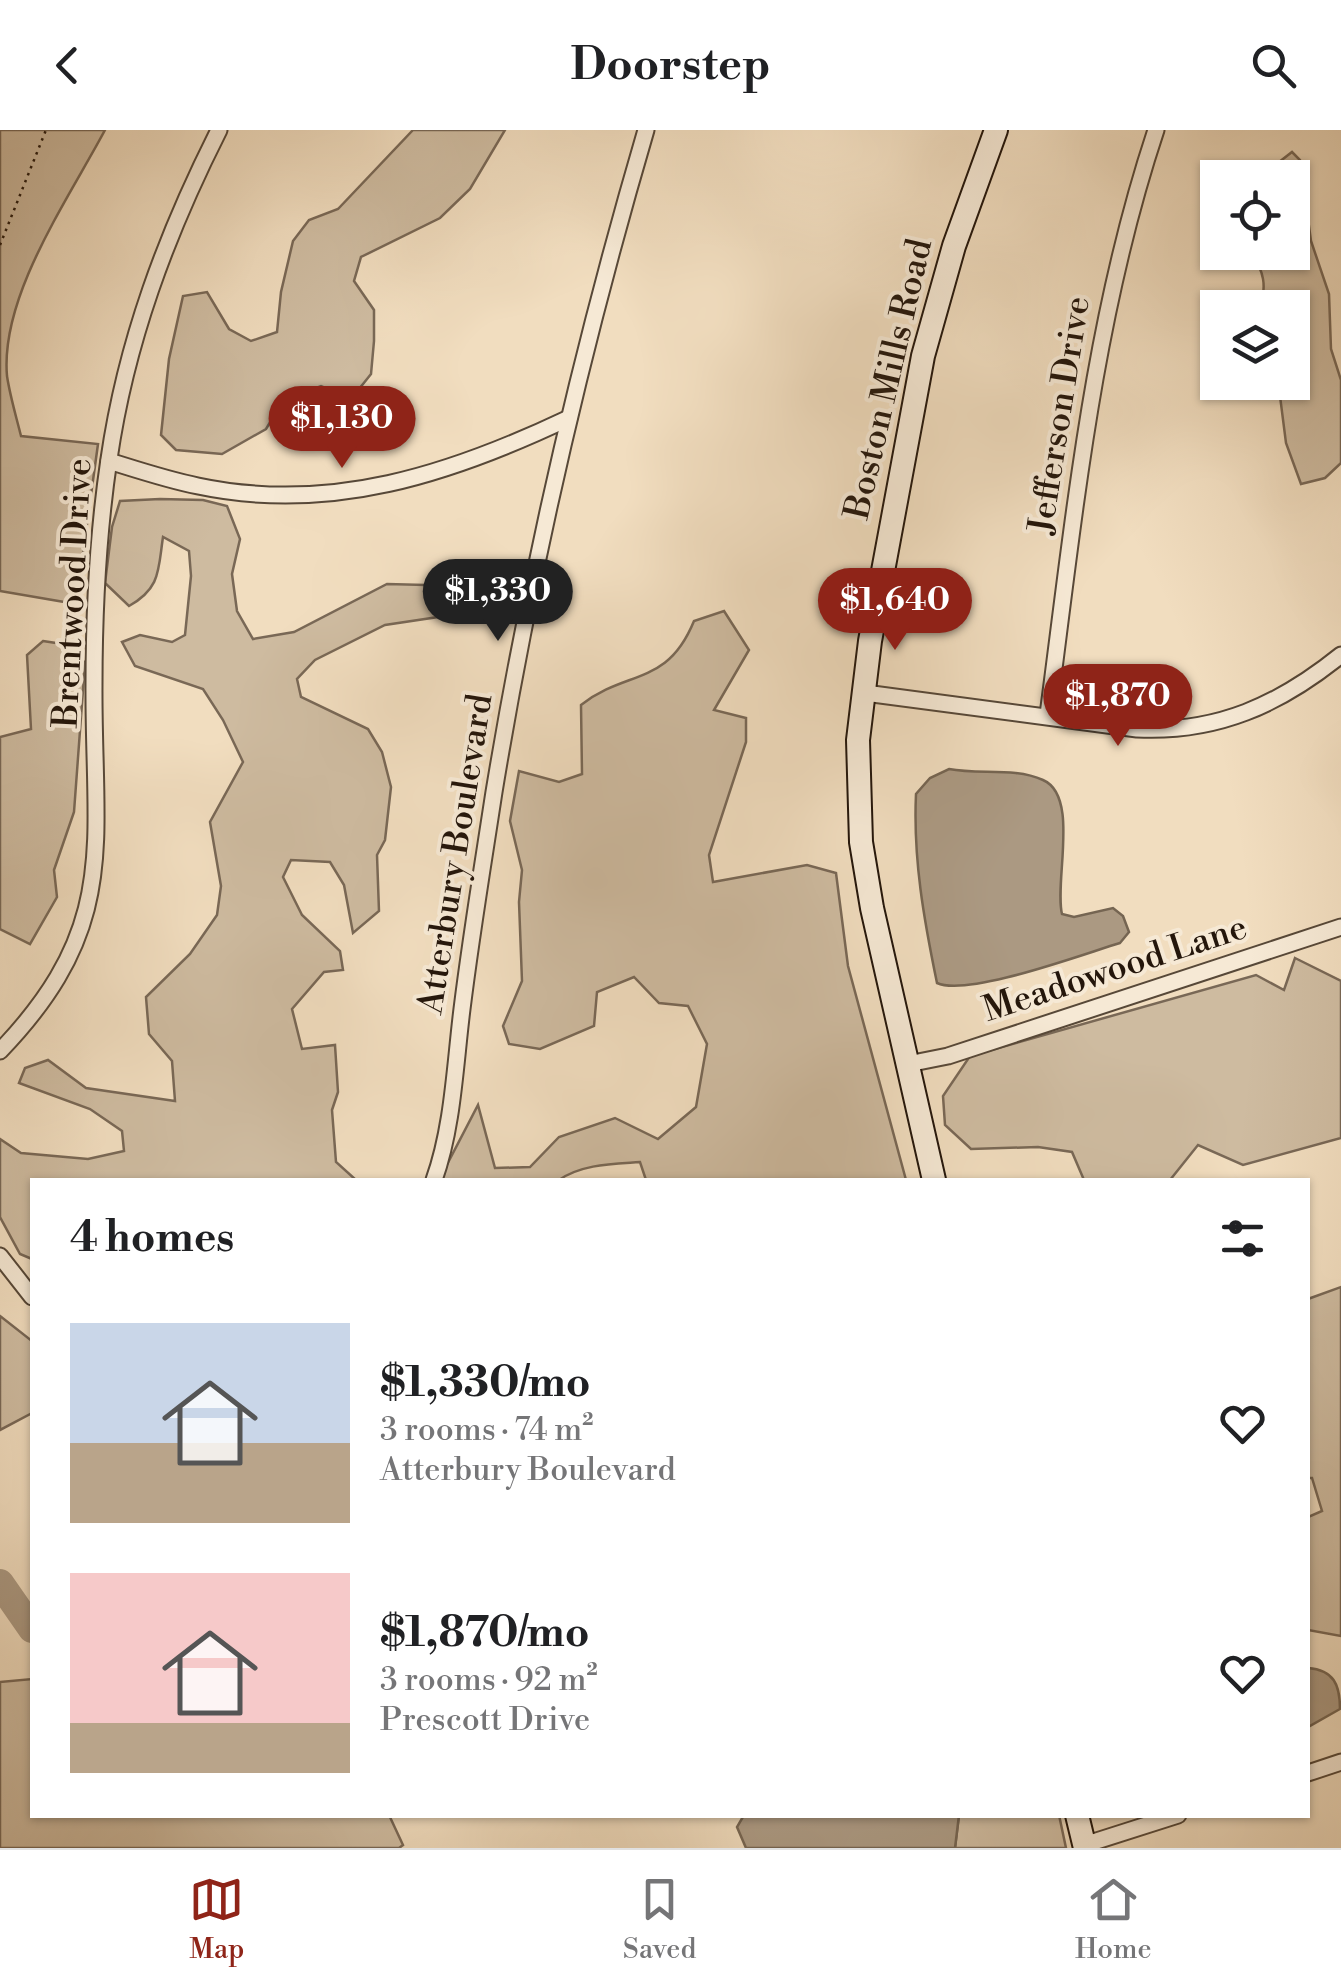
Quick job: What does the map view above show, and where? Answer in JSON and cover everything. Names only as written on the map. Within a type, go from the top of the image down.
[{"type":"street","name":"Brentwood Drive","points":[[0,1051],[48,996],[70,959],[84,920],[96,869],[96,625],[109,461],[124,378],[151,284],[178,214],[219,130]]},
{"type":"street","name":"Atterbury Boulevard","points":[[434,1178],[452,1092],[476,903],[506,720],[569,418],[612,245],[646,130]]},
{"type":"street","name":"Boston Mills Road","points":[[934,1178],[861,842],[858,740],[870,641],[922,356],[954,246],[996,130]]},
{"type":"street","name":"Jefferson Drive","points":[[1048,715],[1103,327],[1123,234],[1156,130]]},
{"type":"street","points":[[109,461],[200,487],[280,497],[339,494],[443,471],[497,452],[569,418]]},
{"type":"street","points":[[865,693],[1137,729],[1205,724],[1248,712],[1292,692],[1341,656]]},
{"type":"street","name":"Meadowood Lane","points":[[908,1064],[948,1056],[1341,927]]},
{"type":"street","points":[[0,1256],[30,1294]]},
{"type":"street","points":[[1310,1772],[1341,1762]]},
{"type":"street","points":[[1078,1818],[1084,1847],[1169,1818]]},
{"type":"path","points":[[0,245],[46,130]]},
{"type":"shaded area","points":[[0,130],[105,130],[25,281],[8,345],[7,376],[21,436],[98,444],[76,604],[0,591]]},
{"type":"shaded area","points":[[413,130],[505,130],[470,189],[440,218],[361,257],[354,281],[374,310],[371,374],[351,399],[321,386],[283,401],[266,429],[222,454],[176,450],[161,435],[169,359],[183,296],[207,292],[229,329],[251,341],[277,332],[293,241],[309,220],[338,209]]},
{"type":"shaded area","points":[[1292,152],[1300,160],[1282,160]]},
{"type":"shaded area","points":[[1310,234],[1329,294],[1331,349],[1341,380],[1341,463],[1325,478],[1301,484],[1286,443],[1281,400],[1310,400],[1310,290],[1263,290],[1260,270],[1310,270]]},
{"type":"shaded area","points":[[203,500],[227,506],[240,539],[232,574],[237,611],[253,639],[294,632],[387,584],[465,586],[477,596],[458,614],[385,625],[315,660],[297,679],[301,697],[368,729],[382,752],[391,787],[385,840],[377,855],[379,911],[353,933],[344,885],[330,862],[291,860],[283,877],[302,915],[340,951],[343,970],[324,972],[292,1009],[302,1049],[335,1045],[338,1092],[332,1110],[336,1162],[354,1178],[30,1178],[30,1258],[20,1254],[0,1217],[0,1139],[21,1153],[88,1159],[124,1151],[122,1131],[90,1109],[19,1083],[25,1068],[48,1060],[86,1088],[175,1101],[172,1061],[149,1034],[146,997],[190,954],[217,915],[221,886],[210,822],[243,762],[203,689],[135,666],[122,642],[140,635],[172,642],[185,635],[191,576],[189,551],[163,537],[153,585],[139,599],[129,606],[105,583],[112,527],[120,501]]},
{"type":"shaded area","points":[[724,611],[749,650],[714,710],[746,718],[746,742],[709,855],[713,882],[807,865],[836,873],[848,966],[905,1178],[645,1178],[640,1162],[588,1168],[563,1178],[440,1178],[478,1105],[495,1168],[530,1167],[559,1137],[615,1118],[658,1139],[696,1107],[707,1044],[688,1006],[659,1003],[634,977],[597,992],[594,1026],[540,1049],[509,1044],[503,1026],[522,981],[522,870],[510,821],[519,771],[559,782],[582,774],[581,705],[659,667],[683,642],[694,621]]},
{"type":"shaded area","points":[[43,641],[69,645],[85,663],[74,812],[54,870],[57,897],[30,944],[0,929],[0,737],[31,729],[27,655]]},
{"type":"shaded area","points":[[949,769],[1032,776],[1054,789],[1063,821],[1062,914],[1074,917],[1113,908],[1123,916],[1129,932],[1120,943],[999,979],[952,986],[937,983],[920,889],[916,794],[930,778]]},
{"type":"shaded area","points":[[1295,958],[1341,981],[1341,1138],[1243,1165],[1198,1145],[1172,1178],[1083,1178],[1072,1152],[1038,1147],[971,1149],[945,1125],[943,1096],[970,1056],[1256,975],[1284,990]]},
{"type":"shaded area","points":[[1341,1287],[1341,1636],[1310,1630],[1310,1516],[1322,1511],[1310,1478],[1310,1298]]},
{"type":"shaded area","points":[[0,1316],[30,1339],[30,1414],[0,1430]]},
{"type":"shaded area","points":[[1310,1668],[1334,1680],[1340,1709],[1310,1726]]},
{"type":"shaded area","points":[[30,1679],[30,1818],[390,1818],[403,1845],[0,1848],[0,1682]]},
{"type":"shaded area","points":[[742,1818],[959,1818],[955,1848],[746,1848],[737,1827]]},
{"type":"shaded area","points":[[959,1818],[1060,1818],[1066,1848],[955,1848]]},
{"type":"waterway","points":[[0,1583],[30,1626]]}]
